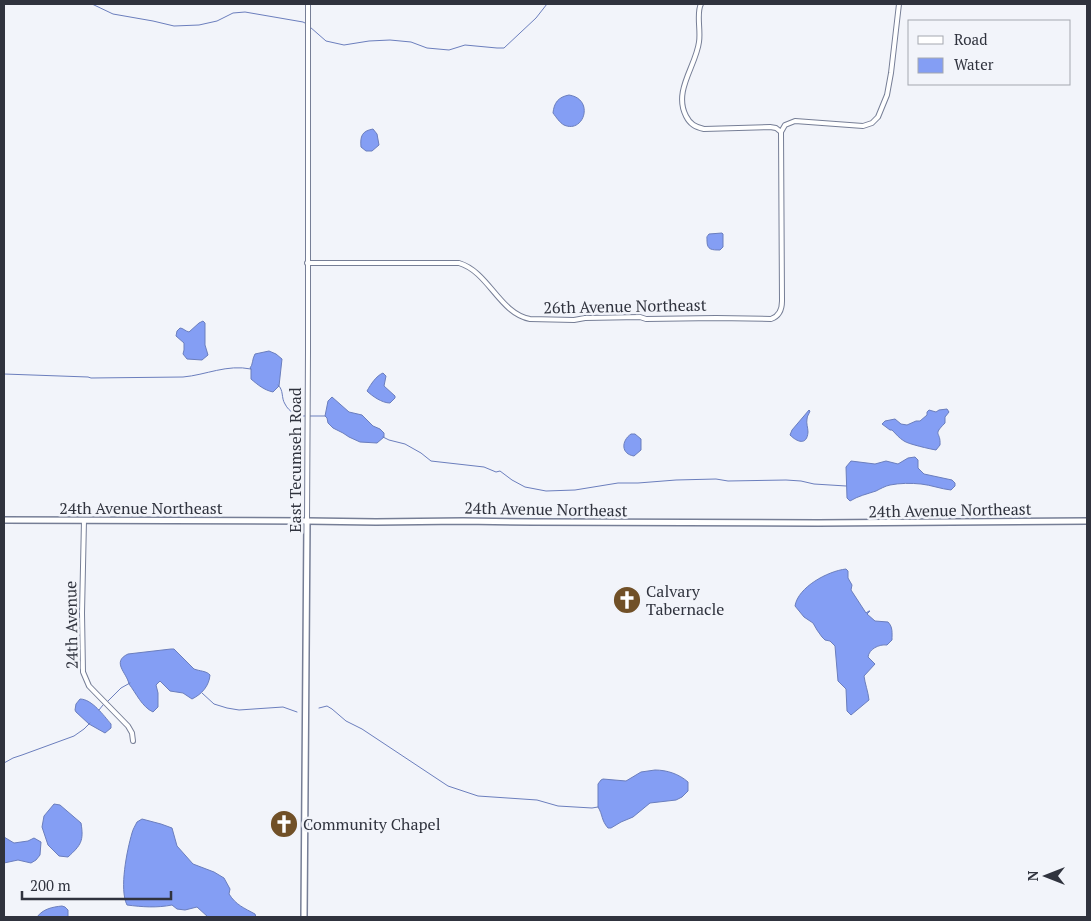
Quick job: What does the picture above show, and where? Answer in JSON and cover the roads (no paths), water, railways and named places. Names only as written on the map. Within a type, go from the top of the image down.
[{"type":"street","name":"East Tecumseh Road","points":[[304,917],[308,425],[308,4]]},
{"type":"street","points":[[701,4],[698,9],[699,45],[682,96],[684,113],[690,122],[704,129],[770,127],[776,128],[781,132],[785,125],[796,121],[863,126],[872,123],[878,117],[887,95],[900,4]]},
{"type":"street","name":"26th Avenue Northeast","points":[[307,263],[459,263],[468,266],[476,272],[516,314],[530,319],[574,320],[631,317],[646,319],[771,319],[781,311],[782,301],[781,132]]},
{"type":"street","name":"24th Avenue Northeast","points":[[4,520],[818,523],[1087,521]]},
{"type":"street","name":"24th Avenue","points":[[84,520],[83,672],[93,691],[128,726],[132,733],[133,741]]},
{"type":"water","points":[[569,95],[577,98],[582,103],[584,109],[581,121],[577,125],[571,126],[564,125],[553,113],[557,101]]},
{"type":"water","points":[[373,129],[377,134],[379,145],[372,151],[366,151],[361,147],[361,137],[366,131]]},
{"type":"water","points":[[722,233],[723,247],[720,250],[709,248],[707,238],[709,234]]},
{"type":"water","points":[[203,321],[205,323],[205,345],[208,355],[202,360],[187,359],[183,354],[184,343],[176,336],[177,331],[182,328],[189,332]]},
{"type":"water","points":[[269,351],[282,359],[279,386],[273,392],[264,389],[251,379],[250,368],[255,354]]},
{"type":"water","points":[[383,373],[386,376],[384,386],[395,396],[390,403],[381,401],[367,391],[376,378]]},
{"type":"water","points":[[332,397],[349,412],[362,415],[373,426],[384,433],[384,437],[377,443],[360,442],[333,428],[325,416],[328,401]]},
{"type":"water","points":[[947,409],[949,412],[945,417],[945,423],[938,432],[940,445],[936,450],[906,442],[882,424],[885,421],[895,419],[901,424],[907,425],[920,421],[927,415],[929,410],[936,412]]},
{"type":"water","points":[[809,410],[807,436],[804,441],[799,441],[790,435]]},
{"type":"water","points":[[631,434],[635,434],[641,439],[641,450],[634,456],[627,453],[624,447],[625,440]]},
{"type":"water","points":[[915,457],[918,460],[918,468],[924,474],[952,480],[955,486],[951,490],[921,484],[898,484],[886,486],[850,501],[847,498],[846,467],[851,461],[875,464],[886,461],[898,464],[908,458]]},
{"type":"water","points":[[846,569],[852,585],[851,590],[866,613],[870,611],[867,614],[875,621],[888,622],[892,633],[892,640],[887,645],[875,648],[869,654],[868,657],[875,664],[864,676],[869,700],[851,715],[847,711],[846,689],[838,681],[835,646],[822,637],[813,623],[804,617],[795,606],[797,599],[808,586],[831,573]]},
{"type":"water","points":[[174,649],[194,669],[210,675],[208,683],[199,695],[192,699],[183,693],[170,691],[160,681],[156,685],[158,707],[153,712],[142,703],[129,684],[121,668],[121,661],[128,654]]},
{"type":"water","points":[[80,699],[89,702],[97,708],[111,724],[111,728],[105,733],[89,724],[76,712],[76,704]]},
{"type":"water","points":[[655,770],[681,777],[688,782],[688,791],[676,800],[650,803],[633,817],[608,828],[598,807],[598,784],[601,780],[626,781],[641,772]]},
{"type":"water","points":[[54,804],[60,805],[81,823],[82,839],[68,857],[59,856],[48,845],[42,827],[44,816]]},
{"type":"water","points":[[142,819],[172,828],[177,846],[193,864],[224,878],[230,889],[229,894],[234,901],[255,914],[256,917],[208,917],[197,907],[185,910],[177,909],[172,905],[150,907],[127,905],[124,889],[126,859],[133,830],[137,822]]},
{"type":"water","points":[[4,837],[14,843],[34,838],[41,842],[40,855],[31,863],[18,860],[4,863]]},
{"type":"water","points":[[62,906],[68,910],[68,917],[37,917],[48,909]]},
{"type":"waterway","points":[[92,4],[113,14],[174,26],[199,25],[217,21],[233,13],[245,12],[307,24]]},
{"type":"waterway","points":[[310,27],[326,41],[344,45],[390,40],[411,42],[427,48],[449,50],[465,45],[504,48],[536,18],[547,4]]},
{"type":"waterway","points":[[4,374],[91,378],[183,377],[233,368],[251,369]]},
{"type":"waterway","points":[[278,385],[284,402],[289,409],[296,414],[305,416]]},
{"type":"waterway","points":[[309,416],[325,416]]},
{"type":"waterway","points":[[383,437],[405,444],[431,461],[484,467],[496,472],[500,471],[525,487],[546,491],[575,490],[618,483],[716,479],[728,481],[786,480],[846,486]]},
{"type":"waterway","points":[[108,701],[121,688],[130,683]]},
{"type":"waterway","points":[[202,693],[214,704],[227,708],[239,710],[283,707],[297,712]]},
{"type":"waterway","points":[[99,710],[103,705]]},
{"type":"waterway","points":[[319,708],[327,706],[332,709],[346,721],[362,729],[448,786],[478,796],[537,800],[558,806],[598,807]]},
{"type":"waterway","points":[[4,763],[74,736],[90,723]]},
{"type":"place","name":"Calvary Tabernacle","points":[[627,600]]},
{"type":"place","name":"Community Chapel","points":[[284,824]]}]
